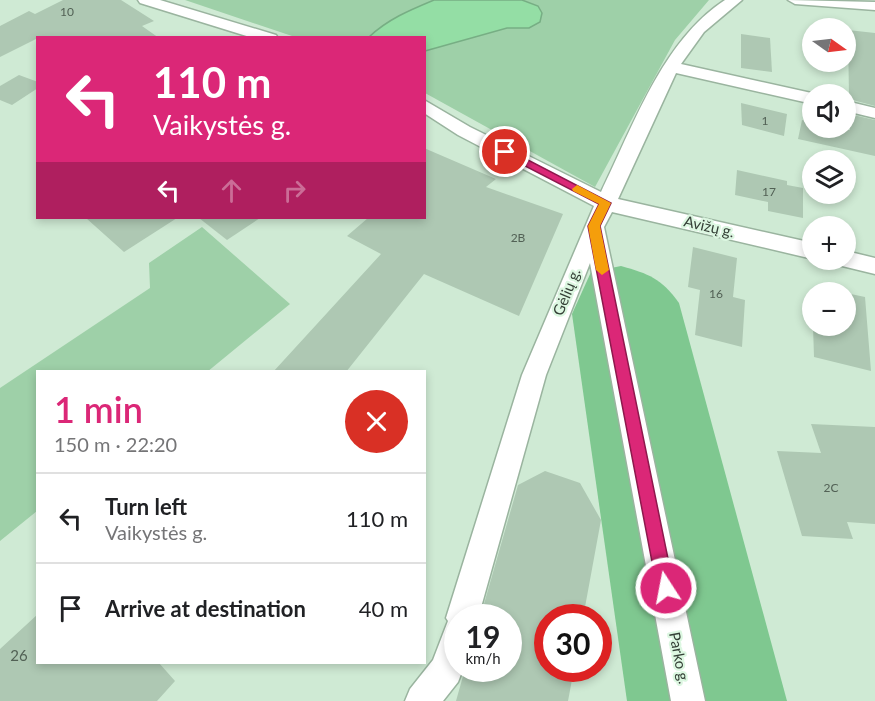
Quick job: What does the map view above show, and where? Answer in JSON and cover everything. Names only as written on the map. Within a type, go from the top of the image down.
[{"type":"street","points":[[145,0],[263,36]]},
{"type":"street","name":"Gėlių g.","points":[[466,604],[534,375],[599,215],[671,66],[695,30],[735,0]]},
{"type":"street","points":[[795,0],[875,6]]},
{"type":"street","points":[[671,66],[802,96]]},
{"type":"street","name":"Avižų g.","points":[[426,106],[599,215],[802,249]]},
{"type":"street","points":[[856,108],[875,113]]},
{"type":"street","name":"Parko g.","points":[[599,215],[688,701]]},
{"type":"street","points":[[856,261],[875,266]]},
{"type":"street","points":[[422,701],[444,673]]},
{"type":"shaded area","points":[[185,0],[434,0],[392,20],[371,36],[292,36]]},
{"type":"shaded area","points":[[434,0],[522,0],[538,6],[542,13],[540,22],[529,28],[507,28],[426,51],[426,36],[370,36],[408,11]]},
{"type":"shaded area","points":[[522,0],[709,0],[675,40],[595,187],[426,94],[426,51],[507,28],[529,28],[538,6]]},
{"type":"shaded area","points":[[202,227],[290,304],[209,370],[36,370],[36,512],[0,541],[0,388],[150,288],[149,263]]},
{"type":"shaded area","points":[[621,266],[654,278],[679,303],[787,701],[627,701],[572,314],[591,272]]},
{"type":"building","points":[[63,0],[121,0],[154,21],[142,26],[156,36],[36,36],[36,39],[0,57],[0,26],[29,11],[35,14]]},
{"type":"building","points":[[856,31],[875,33],[875,106],[856,101],[856,84],[849,84],[849,72],[856,72]]},
{"type":"building","points":[[741,34],[770,38],[772,72],[741,68]]},
{"type":"building","points":[[19,75],[36,81],[36,89],[12,105],[0,100],[0,86]]},
{"type":"building","points":[[741,103],[787,114],[784,136],[742,125]]},
{"type":"building","points":[[856,116],[875,120],[875,156],[798,139],[802,120],[802,138],[856,138]]},
{"type":"building","points":[[426,149],[496,179],[486,187],[563,214],[519,316],[424,274],[348,370],[275,370],[381,254],[347,236],[367,219],[426,219]]},
{"type":"building","points":[[737,170],[787,181],[787,185],[802,188],[803,216],[802,218],[768,211],[768,202],[735,195]]},
{"type":"building","points":[[87,219],[175,219],[124,252]]},
{"type":"building","points":[[200,219],[258,219],[227,240]]},
{"type":"building","points":[[693,247],[737,258],[733,297],[745,300],[742,347],[695,335],[700,290],[688,287]]},
{"type":"building","points":[[856,295],[865,297],[871,371],[814,357],[813,336],[856,336]]},
{"type":"building","points":[[811,424],[875,427],[875,524],[847,522],[853,539],[802,536],[777,451],[821,453]]},
{"type":"building","points":[[545,471],[580,483],[601,520],[586,604],[534,604],[534,682],[572,682],[568,701],[456,701],[461,682],[522,682],[522,604],[484,604],[518,485]]},
{"type":"building","points":[[36,616],[36,664],[160,664],[175,681],[157,701],[0,701],[0,649]]},
{"type":"slow traffic","points":[[577,189],[605,203],[594,226],[602,270]]},
{"type":"route","points":[[505,152],[605,203],[594,226],[666,588]]}]
